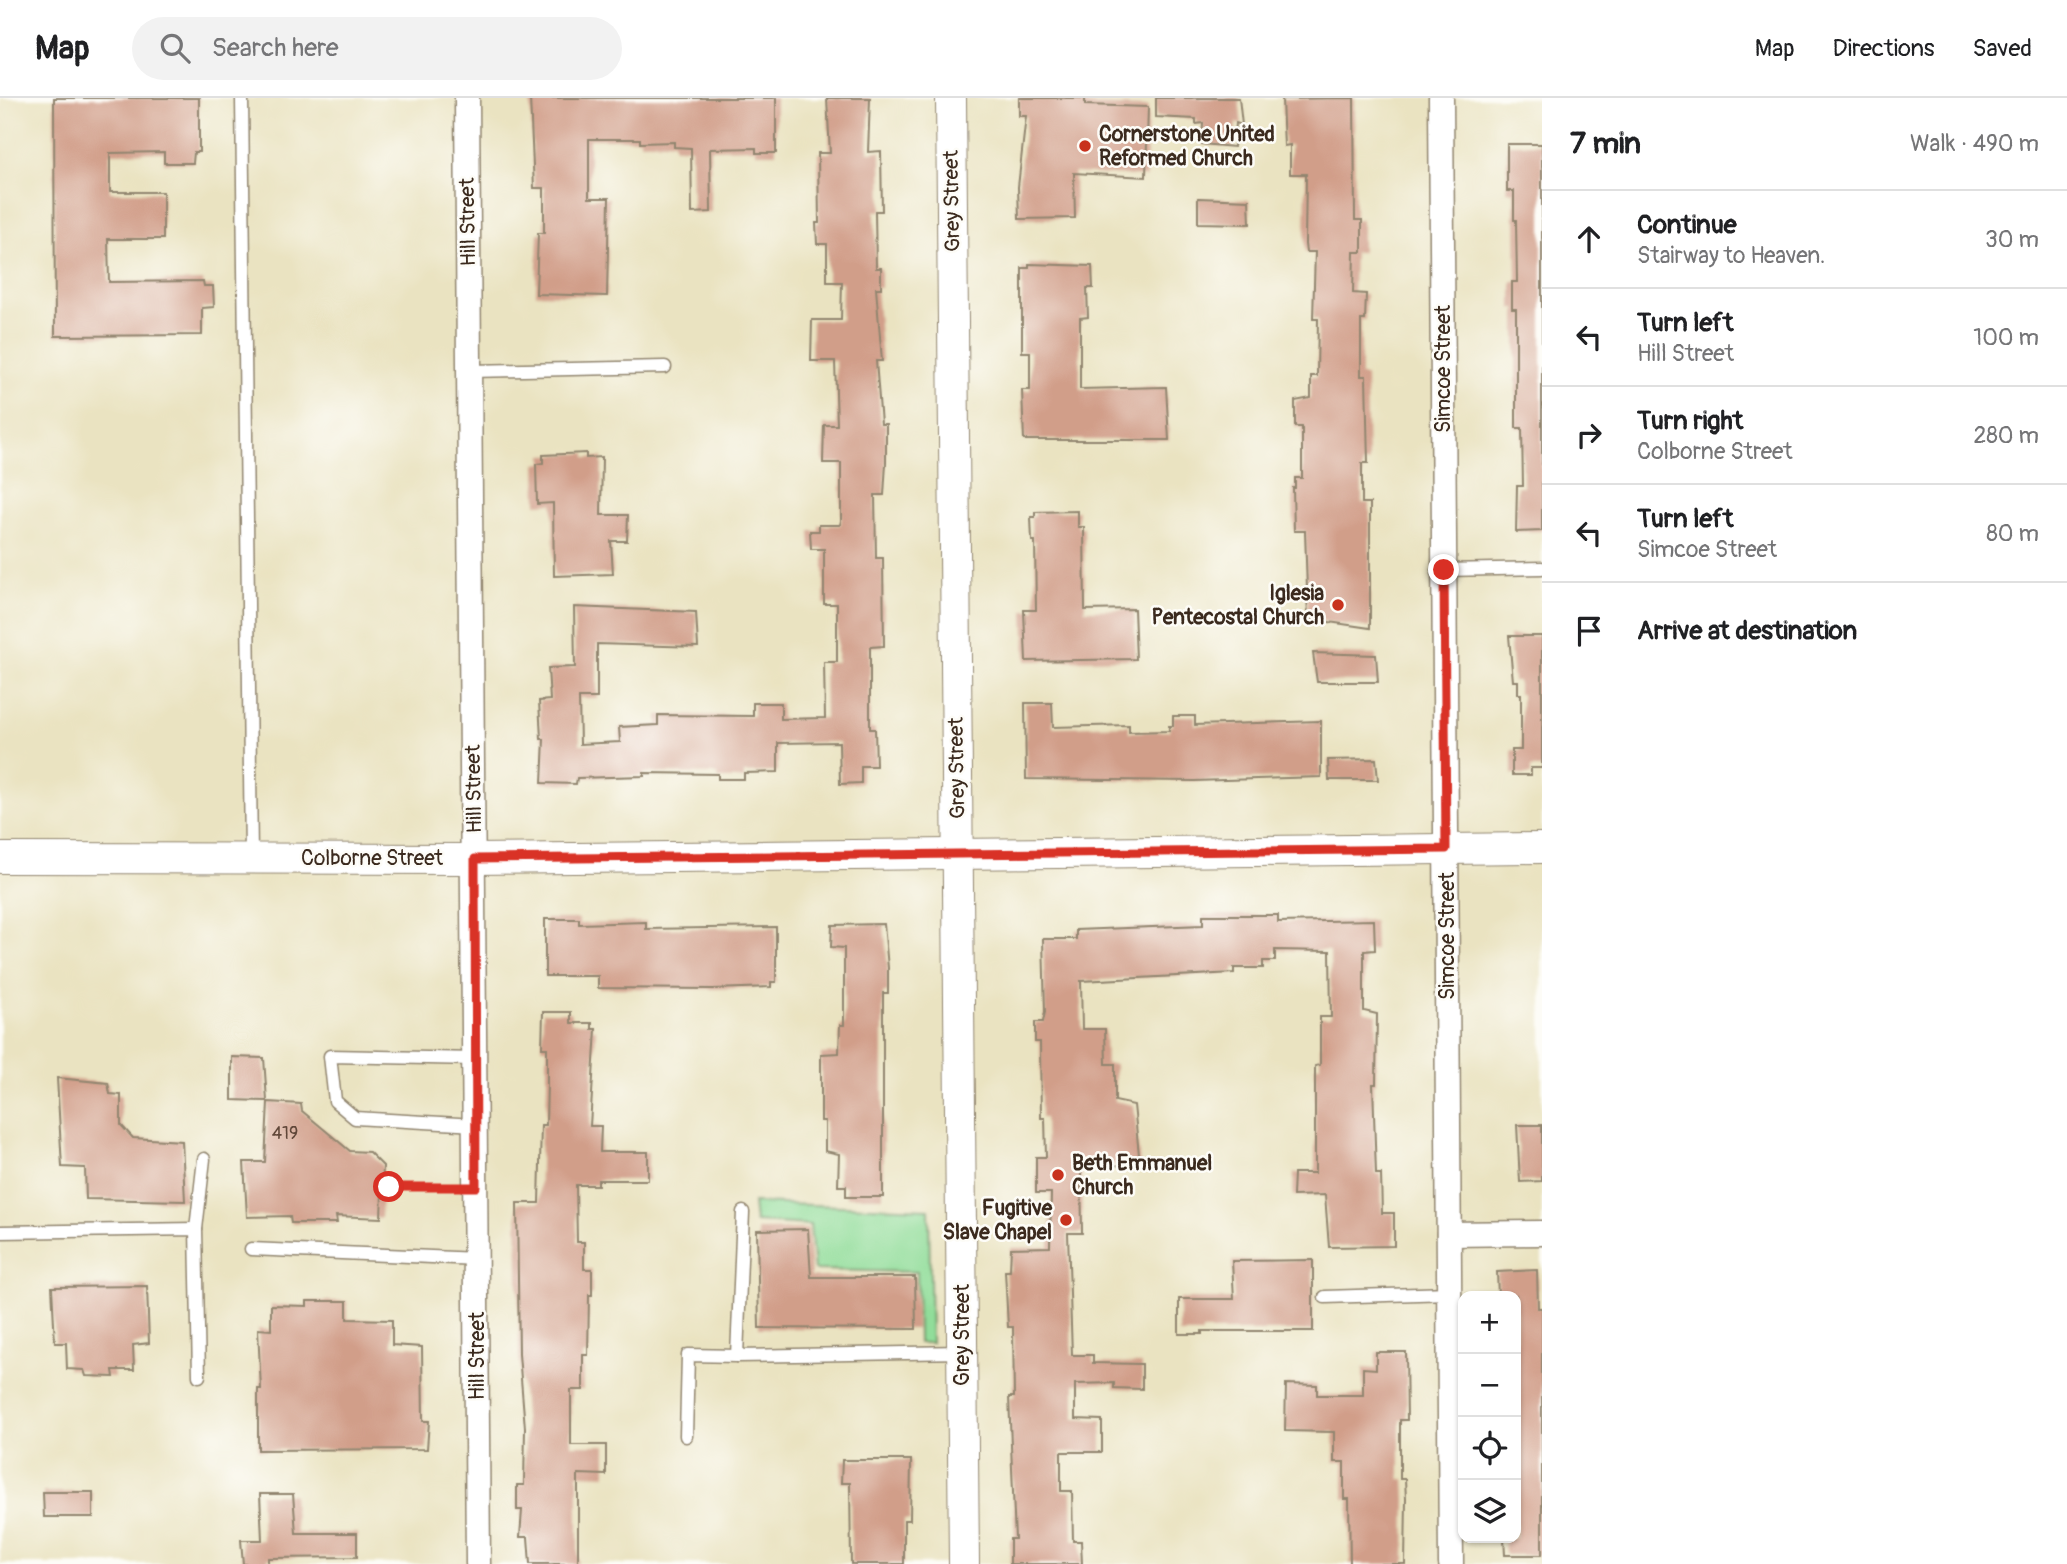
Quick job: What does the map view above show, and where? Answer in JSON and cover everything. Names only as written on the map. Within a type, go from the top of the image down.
[{"type":"street","name":"Hill Street","points":[[467,98],[475,859],[478,1564]]},
{"type":"street","name":"Grey Street","points":[[951,98],[964,1564]]},
{"type":"street","name":"Simcoe Street","points":[[1441,98],[1451,1564]]},
{"type":"street","name":"Colborne Street","points":[[0,858],[475,859],[1542,848]]},
{"type":"street","points":[[1449,1234],[1542,1233]]},
{"type":"lane","points":[[243,98],[251,857]]},
{"type":"lane","points":[[470,371],[665,367]]},
{"type":"lane","points":[[1444,570],[1542,568]]},
{"type":"lane","points":[[476,1059],[330,1056],[335,1101],[355,1118],[476,1125]]},
{"type":"lane","points":[[199,1376],[196,1229],[204,1159]]},
{"type":"lane","points":[[737,1356],[743,1212]]},
{"type":"lane","points":[[0,1232],[196,1229]]},
{"type":"lane","points":[[251,1249],[477,1259]]},
{"type":"lane","points":[[1325,1297],[1449,1293]]},
{"type":"lane","points":[[686,1436],[688,1355],[962,1352]]},
{"type":"path","points":[[389,1187],[476,1187]]},
{"type":"green space","points":[[753,1203],[929,1209],[931,1343],[918,1343],[917,1272],[814,1270],[810,1225],[755,1222]]},
{"type":"building","points":[[54,98],[199,98],[199,152],[194,152],[193,163],[164,163],[164,152],[110,153],[110,192],[163,192],[163,239],[108,239],[109,282],[203,281],[204,286],[213,286],[214,307],[202,308],[202,335],[55,336]]},
{"type":"building","points":[[530,98],[776,98],[776,153],[756,153],[756,148],[710,149],[711,212],[692,213],[691,148],[674,147],[674,142],[640,143],[640,139],[589,139],[589,198],[609,198],[607,296],[536,294],[538,233],[544,233],[544,188],[534,188]]},
{"type":"building","points":[[827,98],[870,98],[868,152],[881,151],[882,211],[875,211],[876,268],[881,268],[881,288],[876,288],[882,361],[876,361],[881,424],[886,424],[886,463],[884,495],[875,495],[876,558],[883,558],[884,646],[870,647],[870,729],[875,729],[876,766],[861,766],[861,783],[840,784],[839,742],[778,743],[778,772],[744,773],[744,779],[718,779],[718,774],[644,773],[644,776],[577,778],[576,784],[542,783],[544,739],[541,739],[539,701],[550,700],[548,668],[575,667],[574,607],[696,612],[698,647],[597,644],[597,698],[579,698],[580,744],[620,742],[619,727],[658,725],[658,715],[753,716],[753,703],[781,703],[781,719],[825,718],[824,662],[837,662],[837,604],[824,604],[824,549],[811,549],[810,531],[819,531],[819,525],[840,525],[841,521],[841,463],[823,463],[824,425],[837,425],[835,361],[811,361],[812,320],[841,320],[842,282],[827,282],[827,244],[817,244],[818,153],[830,153]]},
{"type":"building","name":"Cornerstone United Reformed Church","points":[[1019,98],[1085,98],[1085,105],[1148,107],[1146,177],[1074,173],[1075,218],[1019,219],[1018,187],[1026,116],[1019,116]]},
{"type":"building","points":[[1156,98],[1239,98],[1242,125],[1236,123],[1234,147],[1202,144],[1203,123],[1196,124],[1196,119],[1156,117]]},
{"type":"building","points":[[1354,98],[1355,220],[1362,220],[1362,252],[1354,252],[1353,293],[1366,294],[1365,320],[1361,320],[1361,376],[1366,376],[1368,463],[1362,463],[1362,503],[1370,503],[1370,628],[1308,619],[1305,531],[1294,531],[1293,488],[1295,478],[1302,478],[1302,427],[1295,427],[1295,401],[1311,398],[1311,376],[1317,376],[1318,319],[1313,319],[1315,252],[1306,252],[1305,244],[1306,174],[1290,174],[1290,145],[1284,146],[1282,99]]},
{"type":"building","points":[[1507,144],[1542,144],[1542,531],[1516,532],[1517,486],[1523,486],[1522,428],[1516,428],[1516,309],[1512,309],[1512,282],[1517,282],[1516,220],[1514,191],[1507,191]]},
{"type":"building","points":[[1198,198],[1249,200],[1250,224],[1198,223]]},
{"type":"building","points":[[1029,264],[1092,266],[1093,288],[1087,288],[1088,317],[1080,318],[1080,389],[1166,387],[1169,440],[1024,440],[1022,390],[1030,390],[1030,352],[1022,352],[1022,268],[1029,268]]},
{"type":"building","points":[[586,453],[586,458],[602,457],[601,515],[628,515],[627,541],[611,541],[613,574],[554,576],[553,503],[537,504],[536,464],[543,463],[543,455]]},
{"type":"building","points":[[1078,511],[1078,527],[1084,527],[1085,610],[1134,609],[1136,659],[1026,661],[1024,610],[1036,610],[1035,541],[1032,541],[1031,517],[1035,517],[1035,512]]},
{"type":"building","points":[[1509,636],[1542,636],[1542,768],[1531,768],[1531,775],[1512,775],[1512,750],[1521,750],[1521,694],[1518,694],[1518,681],[1513,681]]},
{"type":"building","points":[[1313,653],[1376,655],[1378,682],[1317,682]]},
{"type":"building","points":[[1025,703],[1052,703],[1053,727],[1129,725],[1129,732],[1169,731],[1169,726],[1173,726],[1173,716],[1195,716],[1195,725],[1321,721],[1321,777],[1194,781],[1026,779]]},
{"type":"building","points":[[1376,759],[1378,780],[1329,780],[1328,760]]},
{"type":"building","points":[[1203,915],[1278,915],[1278,922],[1374,920],[1375,950],[1364,951],[1364,1011],[1377,1014],[1376,1084],[1373,1084],[1376,1174],[1381,1174],[1382,1213],[1394,1213],[1394,1246],[1329,1247],[1325,1195],[1293,1196],[1294,1173],[1315,1173],[1315,1066],[1320,1065],[1320,1017],[1331,1017],[1330,951],[1275,950],[1275,961],[1263,961],[1263,968],[1234,968],[1234,973],[1081,981],[1082,1029],[1105,1029],[1106,1064],[1115,1064],[1115,1101],[1134,1105],[1140,1165],[1081,1166],[1082,1233],[1068,1233],[1072,1355],[1093,1355],[1093,1363],[1142,1364],[1142,1389],[1114,1388],[1114,1383],[1075,1384],[1075,1419],[1102,1420],[1102,1452],[1061,1452],[1061,1491],[1072,1491],[1073,1541],[1081,1541],[1082,1564],[1010,1564],[1010,1539],[1015,1539],[1009,1397],[1014,1397],[1013,1327],[1008,1327],[1005,1271],[1010,1271],[1011,1248],[1050,1247],[1051,1193],[1036,1193],[1036,1157],[1046,1157],[1045,1118],[1041,1118],[1040,1042],[1035,1042],[1035,1022],[1043,1022],[1045,1012],[1043,939],[1076,939],[1076,930],[1203,925]]},
{"type":"building","points":[[545,919],[579,919],[579,924],[646,922],[646,929],[776,927],[776,982],[771,982],[771,987],[713,989],[598,988],[598,976],[545,976]]},
{"type":"building","points":[[884,924],[888,993],[883,993],[883,1197],[846,1197],[846,1186],[838,1186],[839,1154],[825,1151],[825,1121],[821,1121],[821,1054],[839,1053],[840,1025],[844,1025],[844,948],[831,947],[832,925]]},
{"type":"building","points":[[543,1012],[571,1012],[571,1023],[592,1023],[592,1029],[596,1029],[590,1126],[601,1126],[600,1152],[648,1152],[648,1180],[598,1180],[598,1185],[576,1185],[577,1242],[584,1242],[584,1269],[592,1269],[592,1295],[589,1295],[588,1355],[583,1355],[583,1390],[571,1390],[571,1445],[606,1445],[606,1475],[578,1474],[578,1564],[530,1564],[528,1537],[520,1537],[522,1510],[517,1510],[517,1485],[524,1485],[525,1428],[519,1354],[517,1203],[539,1203],[541,1125],[546,1125],[547,1083],[547,1048],[542,1048]]},
{"type":"building","points":[[232,1057],[264,1058],[267,1101],[232,1100]]},
{"type":"building","points":[[57,1078],[108,1083],[110,1094],[121,1095],[121,1125],[133,1138],[182,1141],[185,1201],[86,1199],[85,1168],[62,1167]]},
{"type":"building","points":[[268,1102],[301,1104],[302,1111],[350,1151],[369,1152],[383,1166],[381,1218],[336,1216],[337,1223],[291,1223],[290,1216],[247,1217],[244,1162],[265,1162]]},
{"type":"building","points":[[1517,1125],[1542,1125],[1542,1181],[1520,1182]]},
{"type":"building","points":[[808,1229],[811,1277],[915,1277],[916,1329],[759,1328],[757,1230]]},
{"type":"building","points":[[1313,1260],[1313,1331],[1202,1331],[1202,1334],[1179,1334],[1179,1299],[1234,1299],[1232,1261]]},
{"type":"building","points":[[1537,1270],[1538,1308],[1542,1308],[1542,1555],[1505,1555],[1504,1543],[1521,1543],[1521,1291],[1498,1291],[1497,1272]]},
{"type":"building","points":[[147,1286],[149,1343],[133,1345],[134,1370],[113,1370],[114,1377],[86,1376],[84,1370],[67,1369],[66,1343],[55,1343],[52,1287]]},
{"type":"building","points":[[307,1301],[347,1301],[347,1319],[392,1320],[392,1345],[422,1347],[423,1421],[429,1421],[427,1449],[258,1450],[258,1389],[261,1389],[258,1329],[271,1330],[271,1305],[307,1306]]},
{"type":"building","points":[[1376,1352],[1406,1352],[1407,1420],[1400,1420],[1400,1479],[1405,1479],[1406,1499],[1405,1564],[1350,1564],[1349,1499],[1344,1499],[1344,1462],[1334,1462],[1334,1432],[1285,1431],[1286,1384],[1317,1385],[1317,1395],[1363,1395],[1363,1368],[1376,1369]]},
{"type":"building","points":[[842,1460],[911,1460],[910,1520],[904,1520],[904,1564],[851,1564],[850,1483],[841,1483]]},
{"type":"building","points":[[43,1492],[93,1492],[93,1517],[44,1517]]},
{"type":"building","points":[[260,1494],[293,1494],[296,1533],[357,1533],[357,1557],[268,1558],[268,1564],[243,1564],[241,1540],[262,1540]]},
{"type":"place","name":"Cornerstone United Reformed Church","points":[[1085,146]]},
{"type":"place","name":"Iglesia Pentecostal Church","points":[[1338,605]]},
{"type":"place","name":"Beth Emmanuel Church","points":[[1058,1175]]},
{"type":"place","name":"Fugitive Slave Chapel","points":[[1066,1220]]},
{"type":"route","points":[[389,1187],[476,1187],[475,859],[1446,849],[1444,570]]}]
